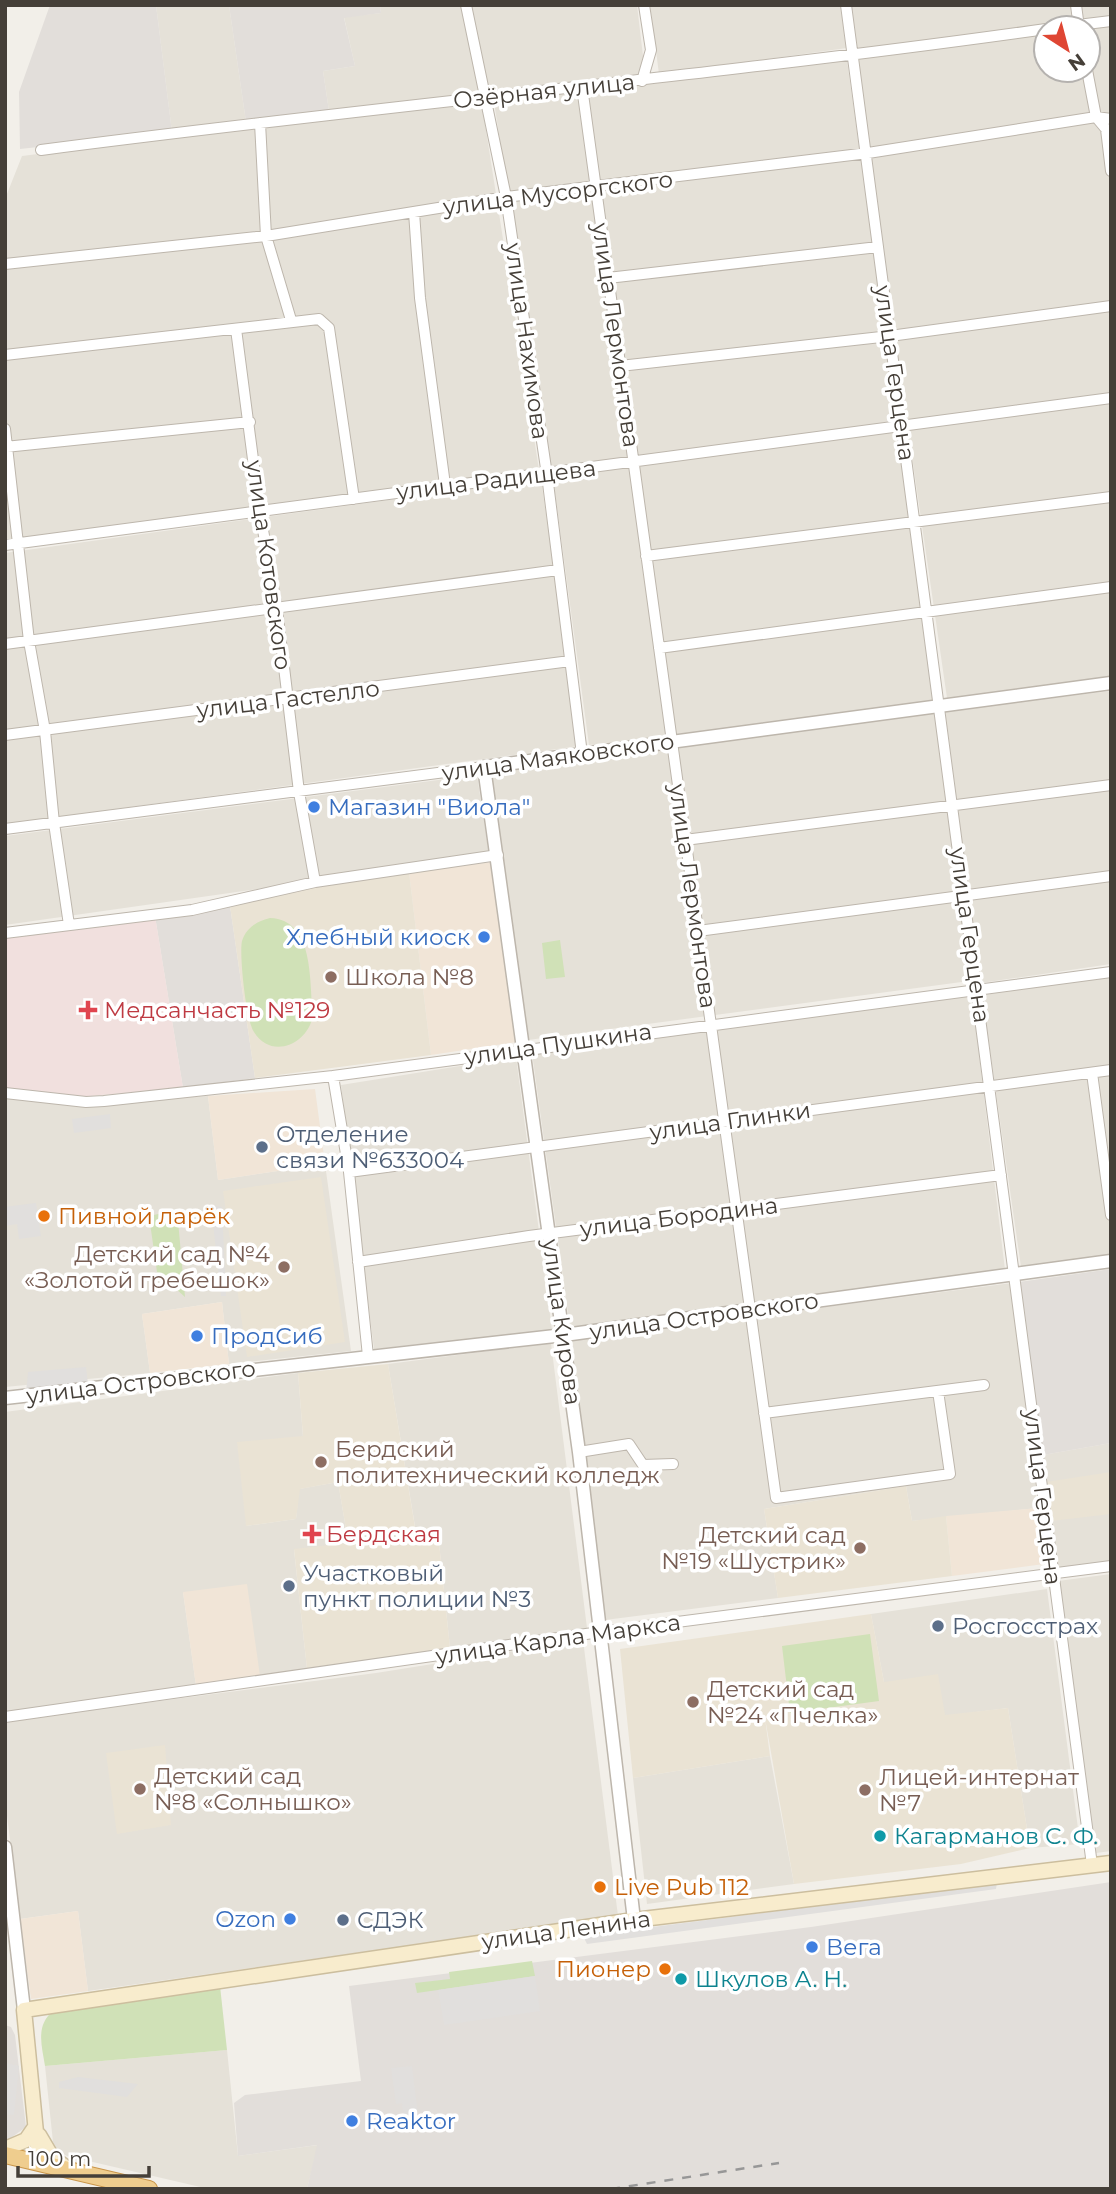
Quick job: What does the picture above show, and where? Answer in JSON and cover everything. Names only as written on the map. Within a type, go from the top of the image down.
[{"type":"highway","points":[[5,2155],[149,2189]]},
{"type":"main road","name":"улица Ленина","points":[[23,2010],[634,1920],[1111,1863]]},
{"type":"main road","points":[[23,2010],[39,2163]]},
{"type":"main road","points":[[5,2149],[26,2140],[35,2127]]},
{"type":"main road","points":[[35,2127],[46,2150],[70,2170]]},
{"type":"street","name":"улица Нахимова","points":[[466,5],[506,197],[547,475],[582,754]]},
{"type":"street","points":[[642,81],[651,50],[644,5]]},
{"type":"street","name":"улица Герцена","points":[[846,5],[868,153],[878,247],[1092,1865]]},
{"type":"street","name":"Озёрная улица","points":[[41,150],[486,96],[853,56],[1032,31]]},
{"type":"street","points":[[1090,84],[1097,117],[1106,129],[1111,171]]},
{"type":"street","name":"улица Лермонтова","points":[[582,87],[776,1497],[950,1474],[938,1391]]},
{"type":"street","name":"улица Мусоргского","points":[[5,264],[266,236],[506,197],[868,153],[1097,117],[1111,119]]},
{"type":"street","points":[[260,123],[266,236],[291,320]]},
{"type":"street","points":[[414,212],[420,298],[445,485]]},
{"type":"street","points":[[608,278],[878,247]]},
{"type":"street","points":[[620,366],[890,336],[1111,306]]},
{"type":"street","points":[[5,355],[236,330],[291,320],[319,319],[329,328],[354,499]]},
{"type":"street","name":"улица Котовского","points":[[236,330],[260,513],[277,609],[299,792],[315,883]]},
{"type":"street","name":"улица Радищева","points":[[5,545],[1111,398]]},
{"type":"street","points":[[6,447],[250,422]]},
{"type":"street","points":[[5,429],[29,642],[45,730],[54,822],[69,925]]},
{"type":"street","points":[[646,556],[1111,497]]},
{"type":"street","points":[[5,644],[558,570]]},
{"type":"street","points":[[659,648],[1111,587]]},
{"type":"street","name":"улица Гастелло","points":[[5,735],[570,662]]},
{"type":"street","name":"улица Маяковского","points":[[5,829],[1111,683]]},
{"type":"street","name":"улица Кирова","points":[[484,767],[564,1335],[634,1920]]},
{"type":"street","points":[[685,840],[1111,785]]},
{"type":"street","points":[[5,933],[192,910],[315,883],[498,855]]},
{"type":"street","points":[[698,931],[1111,876]]},
{"type":"street","name":"улица Пушкина","points":[[5,1093],[91,1103],[333,1076],[523,1048],[1111,972]]},
{"type":"street","name":"улица Глинки","points":[[349,1172],[1111,1070]]},
{"type":"street","points":[[1092,1073],[1111,1215]]},
{"type":"street","points":[[333,1076],[349,1172],[368,1356]]},
{"type":"street","name":"улица Бородина","points":[[358,1262],[1001,1175]]},
{"type":"street","name":"улица Островского","points":[[5,1398],[564,1335],[1111,1261]]},
{"type":"street","points":[[764,1413],[984,1385]]},
{"type":"street","points":[[579,1452],[629,1444],[643,1465],[673,1464]]},
{"type":"street","name":"улица Карла Маркса","points":[[5,1717],[600,1632],[1111,1566]]},
{"type":"street","points":[[5,1847],[23,2010]]},
{"type":"shaded area","points":[[50,5],[156,5],[172,132],[20,149],[19,92]]},
{"type":"shaded area","points":[[156,5],[229,5],[246,122],[172,132]]},
{"type":"shaded area","points":[[229,5],[380,5],[381,13],[344,18],[355,66],[323,71],[329,111],[246,122]]},
{"type":"shaded area","points":[[380,5],[637,5],[645,73],[329,111],[323,71],[355,66],[344,17],[381,13]]},
{"type":"shaded area","points":[[650,5],[840,5],[847,48],[659,74]]},
{"type":"shaded area","points":[[849,5],[1111,5],[1111,395],[906,423]]},
{"type":"shaded area","points":[[846,53],[897,421],[551,470],[494,102]]},
{"type":"shaded area","points":[[481,98],[539,470],[5,546],[5,199],[22,156]]},
{"type":"shaded area","points":[[1111,403],[1111,676],[947,698],[908,429]]},
{"type":"shaded area","points":[[899,431],[933,702],[589,745],[553,478]]},
{"type":"shaded area","points":[[541,479],[579,746],[5,824],[5,553]]},
{"type":"shaded area","points":[[1111,691],[1111,964],[981,983],[945,711]]},
{"type":"shaded area","points":[[937,711],[969,981],[528,1040],[489,770]]},
{"type":"shaded area","points":[[477,775],[489,856],[5,925],[5,836]]},
{"type":"shaded area","points":[[493,862],[517,1042],[431,1055],[409,872]]},
{"type":"shaded area","name":"Школа №8","points":[[409,872],[431,1055],[255,1078],[229,899]]},
{"type":"shaded area","points":[[229,899],[255,1078],[183,1088],[154,910]]},
{"type":"shaded area","name":"Медсанчасть №129","points":[[154,910],[183,1088],[66,1098],[5,1090],[5,932]]},
{"type":"shaded area","points":[[1111,977],[1111,1256],[1021,1267],[982,995]]},
{"type":"shaded area","points":[[972,996],[1005,1270],[570,1328],[532,1053]]},
{"type":"shaded area","points":[[516,1057],[552,1330],[374,1349],[341,1085]]},
{"type":"shaded area","points":[[315,1089],[325,1164],[218,1180],[208,1096]]},
{"type":"shaded area","points":[[5,1096],[76,1103],[208,1096],[218,1180],[325,1164],[351,1351],[229,1364],[222,1302],[142,1314],[150,1373],[5,1387]]},
{"type":"shaded area","points":[[110,1114],[111,1128],[74,1133],[72,1119]]},
{"type":"shaded area","name":"Детский сад №4 «Золотой гребешок»","points":[[321,1177],[345,1342],[247,1357],[223,1191]]},
{"type":"shaded area","points":[[36,1203],[41,1236],[19,1239],[17,1224],[5,1226],[5,1207]]},
{"type":"shaded area","points":[[211,1205],[222,1207],[226,1296],[221,1296]]},
{"type":"shaded area","points":[[1111,1269],[1111,1443],[1043,1455],[1019,1282]]},
{"type":"shaded area","points":[[1012,1283],[1038,1508],[912,1521],[906,1486],[764,1509],[778,1598],[605,1620],[570,1340]]},
{"type":"shaded area","points":[[222,1302],[229,1364],[150,1373],[142,1314]]},
{"type":"shaded area","points":[[551,1343],[587,1628],[450,1648],[438,1533],[294,1550],[307,1669],[260,1676],[183,1592],[196,1686],[5,1714],[5,1412],[298,1373],[303,1437],[246,1526],[296,1519],[299,1489],[338,1482],[347,1535],[415,1526],[388,1364]]},
{"type":"shaded area","name":"Бердский политехнический колледж","points":[[388,1364],[415,1527],[347,1535],[338,1482],[300,1489],[296,1519],[246,1526],[237,1442],[303,1436],[298,1373]]},
{"type":"shaded area","points":[[86,1367],[88,1384],[26,1392],[28,1372]]},
{"type":"shaded area","points":[[1111,1443],[1111,1562],[1058,1570],[1043,1455]]},
{"type":"shaded area","points":[[1111,1472],[1111,1514],[1051,1521],[1046,1482]]},
{"type":"shaded area","name":"Детский сад №19 «Шустрик»","points":[[906,1486],[912,1521],[946,1516],[952,1576],[778,1598],[764,1509]]},
{"type":"shaded area","points":[[1038,1508],[1044,1564],[952,1576],[946,1516]]},
{"type":"shaded area","points":[[438,1533],[450,1648],[307,1669],[294,1549]]},
{"type":"shaded area","points":[[1111,1574],[1111,1851],[1096,1853],[1058,1581]]},
{"type":"shaded area","points":[[247,1584],[260,1676],[196,1686],[183,1592]]},
{"type":"shaded area","points":[[1047,1589],[1080,1844],[1030,1848],[1008,1708],[945,1716],[884,1682],[871,1614]]},
{"type":"shaded area","name":"Лицей-интернат №7","points":[[871,1614],[884,1682],[938,1674],[945,1715],[1008,1708],[1030,1848],[961,1864],[794,1884],[765,1718],[770,1756],[633,1778],[620,1649]]},
{"type":"shaded area","points":[[583,1640],[618,1916],[88,1991],[78,1911],[20,1919],[5,1800],[5,1721],[376,1673]]},
{"type":"shaded area","name":"Детский сад №8 «Солнышко»","points":[[165,1745],[171,1825],[117,1834],[106,1753]]},
{"type":"shaded area","points":[[770,1756],[794,1884],[647,1904],[633,1778]]},
{"type":"shaded area","points":[[1111,1882],[1111,2189],[307,2189],[317,2145],[238,2156],[234,2103],[245,2095],[361,2081],[349,1986],[811,1927]]},
{"type":"shaded area","points":[[997,1883],[996,1889],[587,1944],[583,1936]]},
{"type":"shaded area","points":[[78,1911],[88,1991],[31,1999],[20,1919]]},
{"type":"shaded area","points":[[535,1976],[540,2011],[444,2025],[438,1990]]},
{"type":"shaded area","points":[[5,2025],[11,2027],[15,2035],[26,2127],[5,2142]]},
{"type":"shaded area","points":[[227,2050],[238,2156],[318,2145],[307,2189],[209,2189],[67,2156],[58,2151],[53,2142],[45,2066]]},
{"type":"shaded area","points":[[5,2063],[19,2066],[14,2115],[5,2114]]},
{"type":"shaded area","points":[[412,2066],[418,2115],[404,2117],[402,2103],[396,2104],[391,2068]]},
{"type":"shaded area","points":[[78,2077],[138,2084],[127,2097],[59,2088],[59,2082]]},
{"type":"green space","points":[[270,918],[285,921],[295,929],[307,954],[310,970],[313,1015],[310,1025],[305,1034],[297,1040],[280,1047],[270,1046],[254,1032],[248,1015],[242,973],[241,948],[246,932]]},
{"type":"green space","points":[[560,940],[565,977],[546,979],[542,943]]},
{"type":"green space","points":[[177,1210],[185,1297],[157,1272],[149,1216]]},
{"type":"green space","points":[[870,1634],[879,1701],[790,1713],[782,1646]]},
{"type":"green space","points":[[532,1961],[535,1976],[417,1993],[415,1983],[450,1979],[449,1972]]},
{"type":"green space","points":[[220,1986],[227,2050],[45,2066],[41,2044],[42,2030],[47,2017],[53,2011]]},
{"type":"railway","points":[[611,2189],[779,2163]]},
{"type":"place","name":"Магазин \"Виола\"","points":[[314,807]]},
{"type":"place","name":"Хлебный киоск","points":[[484,937]]},
{"type":"place","name":"Школа №8","points":[[331,977]]},
{"type":"place","name":"Медсанчасть №129","points":[[88,1010]]},
{"type":"place","name":"Отделение связи №633004","points":[[262,1147]]},
{"type":"place","name":"Пивной ларёк","points":[[44,1216]]},
{"type":"place","name":"Детский сад №4 «Золотой гребешок»","points":[[284,1267]]},
{"type":"place","name":"ПродСиб","points":[[197,1336]]},
{"type":"place","name":"Бердский политехнический колледж","points":[[321,1462]]},
{"type":"place","name":"Бердская","points":[[312,1534]]},
{"type":"place","name":"Детский сад №19 «Шустрик»","points":[[860,1548]]},
{"type":"place","name":"Участковый пункт полиции №3","points":[[289,1586]]},
{"type":"place","name":"Росгосстрах","points":[[938,1626]]},
{"type":"place","name":"Детский сад №24 «Пчелка»","points":[[693,1702]]},
{"type":"place","name":"Детский сад №8 «Солнышко»","points":[[140,1789]]},
{"type":"place","name":"Лицей-интернат №7","points":[[865,1790]]},
{"type":"place","name":"Кагарманов С. Ф.","points":[[880,1836]]},
{"type":"place","name":"Live Pub 112","points":[[600,1887]]},
{"type":"place","name":"Ozon","points":[[290,1919]]},
{"type":"place","name":"СДЭК","points":[[343,1920]]},
{"type":"place","name":"Вега","points":[[812,1947]]},
{"type":"place","name":"Пионер","points":[[665,1969]]},
{"type":"place","name":"Шкулов А. Н.","points":[[681,1979]]},
{"type":"place","name":"Reaktor","points":[[352,2121]]}]
